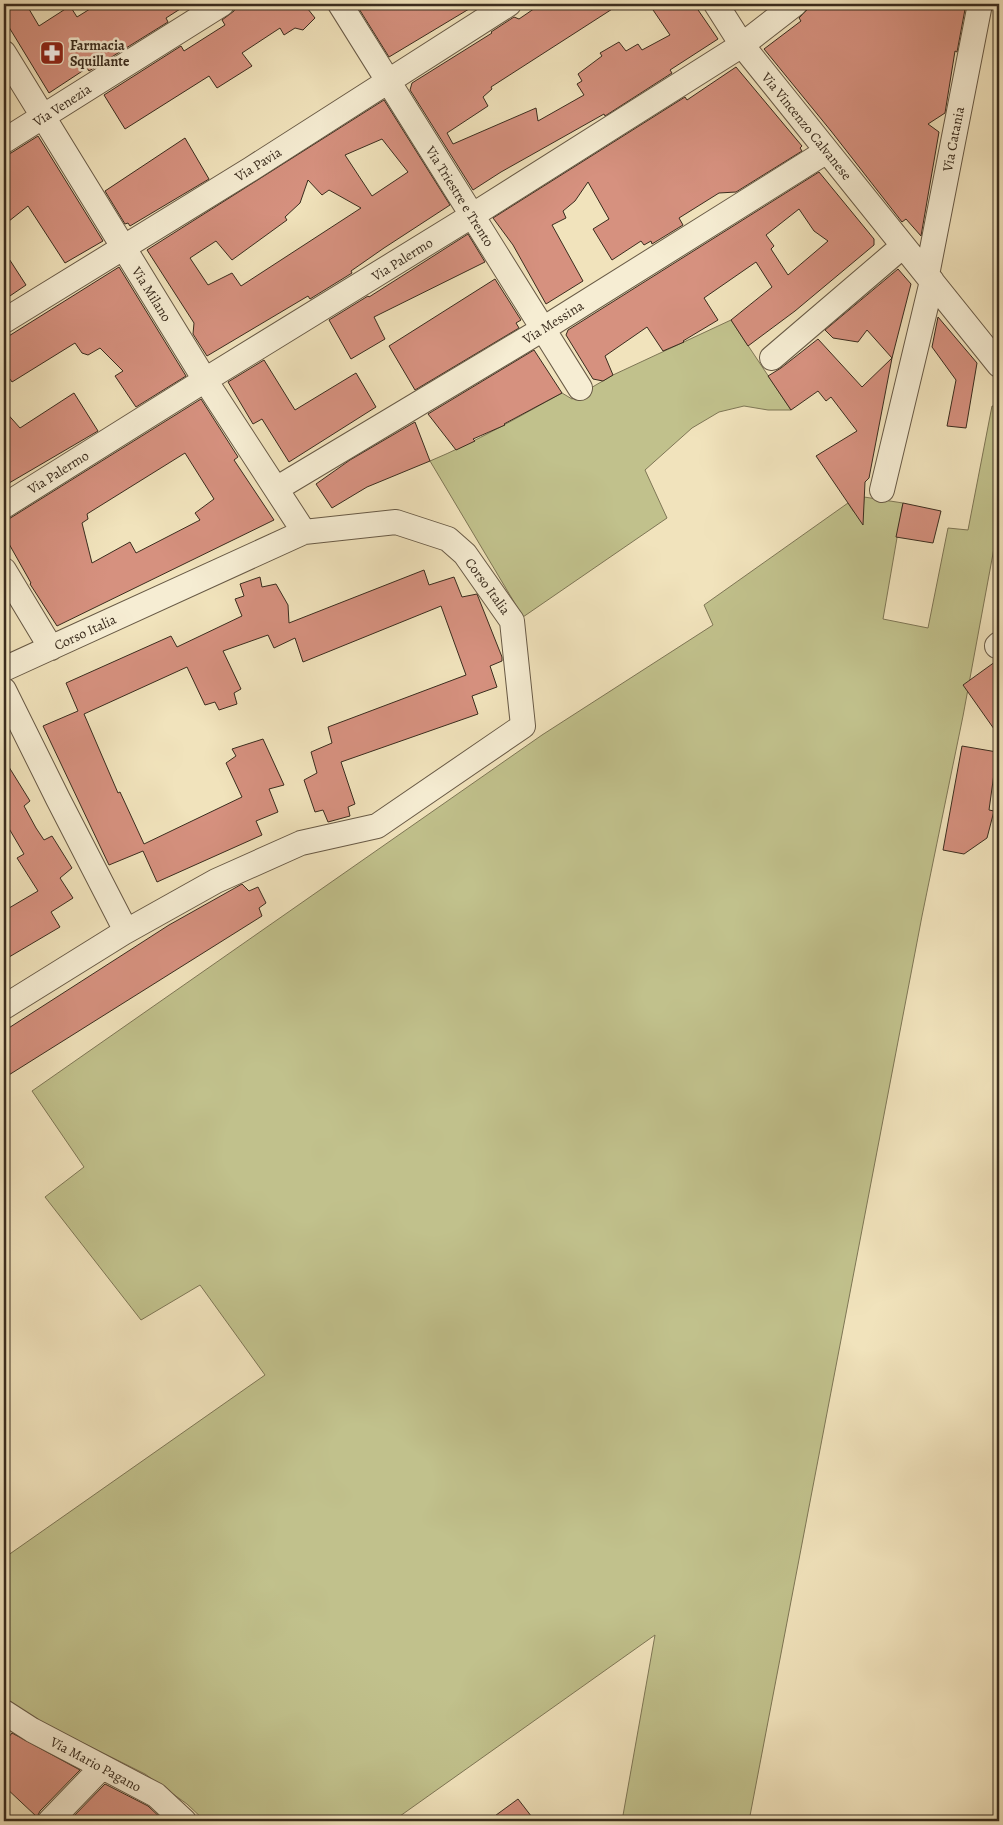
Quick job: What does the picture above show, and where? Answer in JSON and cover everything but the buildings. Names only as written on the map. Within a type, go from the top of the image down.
[{"type":"street","name":"Via Venezia","points":[[4,142],[222,4]]},
{"type":"street","name":"Via Triestre e Trento","points":[[340,4],[580,388]]},
{"type":"street","name":"Via Pavia","points":[[4,320],[124,248],[509,4]]},
{"type":"street","name":"Via Vincenzo Calvanese","points":[[716,4],[742,45],[999,365]]},
{"type":"street","name":"Via Palermo","points":[[4,506],[473,215],[742,45],[795,4]]},
{"type":"street","name":"Via Catania","points":[[929,278],[980,4]]},
{"type":"street","name":"Via Milano","points":[[4,52],[205,380],[304,532]]},
{"type":"street","name":"Via Messina","points":[[276,489],[543,329],[827,151]]},
{"type":"street","points":[[772,358],[903,246]]},
{"type":"street","points":[[882,490],[929,278]]},
{"type":"street","name":"Corso Italia","points":[[4,669],[304,532],[396,522],[448,539],[465,554],[512,620],[523,726],[377,826],[301,843],[216,881],[126,931],[4,1008]]},
{"type":"street","points":[[4,570],[51,648]]},
{"type":"street","points":[[4,690],[126,931]]},
{"type":"street","name":"Via Mario Pagano","points":[[4,1712],[32,1730],[156,1795],[184,1821]]},
{"type":"street","points":[[50,1821],[102,1767]]},
{"type":"green space","points":[[731,320],[791,410],[768,410],[744,406],[719,412],[692,428],[645,470],[667,518],[523,617],[430,461],[480,437],[562,393],[572,399],[613,375]]},
{"type":"green space","points":[[992,406],[999,407],[999,521],[749,1821],[622,1821],[655,1635],[393,1821],[205,1821],[187,1804],[145,1774],[39,1721],[4,1698],[4,1558],[265,1375],[200,1285],[141,1320],[45,1197],[84,1167],[32,1091],[542,735],[713,625],[704,605],[848,503],[854,512],[863,514],[864,497],[903,503],[883,619],[928,628],[948,528],[968,530]]},
{"type":"place","name":"Farmacia Squillante","points":[[52,53]]}]
